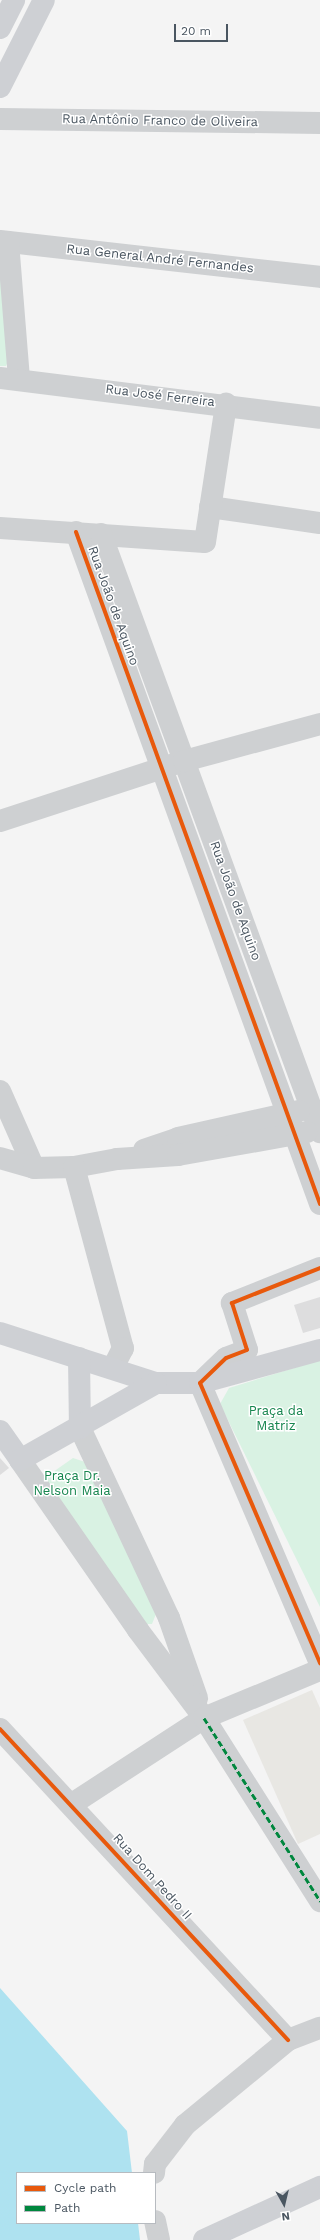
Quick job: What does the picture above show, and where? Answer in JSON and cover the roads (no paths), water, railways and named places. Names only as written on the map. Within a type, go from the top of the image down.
[{"type":"main road","points":[[0,88],[44,0]]},
{"type":"main road","points":[[0,1333],[156,1383],[200,1383],[320,1350]]},
{"type":"main road","points":[[79,1358],[80,1428]]},
{"type":"main road","points":[[0,1431],[20,1460],[80,1428],[156,1383]]},
{"type":"main road","points":[[204,2240],[320,2187]]},
{"type":"street","points":[[8,13],[33,20]]},
{"type":"street","name":"Rua Antônio Franco de Oliveira","points":[[0,119],[320,122]]},
{"type":"street","points":[[4,241],[10,379]]},
{"type":"street","name":"Rua General André Fernandes","points":[[4,241],[320,278]]},
{"type":"street","name":"Rua José Ferreira","points":[[10,379],[226,404],[320,418]]},
{"type":"street","points":[[0,528],[205,542],[226,404]]},
{"type":"street","points":[[210,507],[320,523]]},
{"type":"street","name":"Rua João de Aquino","points":[[76,532],[285,1114],[320,1204]]},
{"type":"street","name":"Rua João de Aquino","points":[[101,534],[184,761],[315,1108],[320,1130]]},
{"type":"street","points":[[0,821],[160,768],[320,724]]},
{"type":"street","points":[[0,1091],[34,1168]]},
{"type":"street","points":[[117,1159],[178,1138],[315,1108]]},
{"type":"street","points":[[0,1158],[34,1168],[74,1166],[117,1159],[178,1155],[320,1130]]},
{"type":"street","points":[[74,1166],[123,1348],[113,1368]]},
{"type":"street","points":[[320,1268],[232,1303],[247,1350],[226,1358],[200,1383],[320,1663]]},
{"type":"street","points":[[80,1428],[169,1618],[204,1718]]},
{"type":"street","points":[[20,1460],[138,1630],[204,1718],[320,1902]]},
{"type":"street","points":[[72,1804],[204,1718],[320,1670]]},
{"type":"street","name":"Rua Dom Pedro II","points":[[0,1729],[72,1804],[288,2040]]},
{"type":"street","points":[[154,2172],[155,2164],[185,2125],[288,2040],[320,2028]]},
{"type":"street","points":[[156,2224],[159,2240]]},
{"type":"water","points":[[0,1988],[127,2131],[132,2172],[16,2172],[16,2224],[138,2224],[140,2240],[0,2240]]},
{"type":"park label","name":"Praça da Matriz","points":[[276,1420]]},
{"type":"park label","name":"Praça Dr. Nelson Maia","points":[[72,1484]]}]
